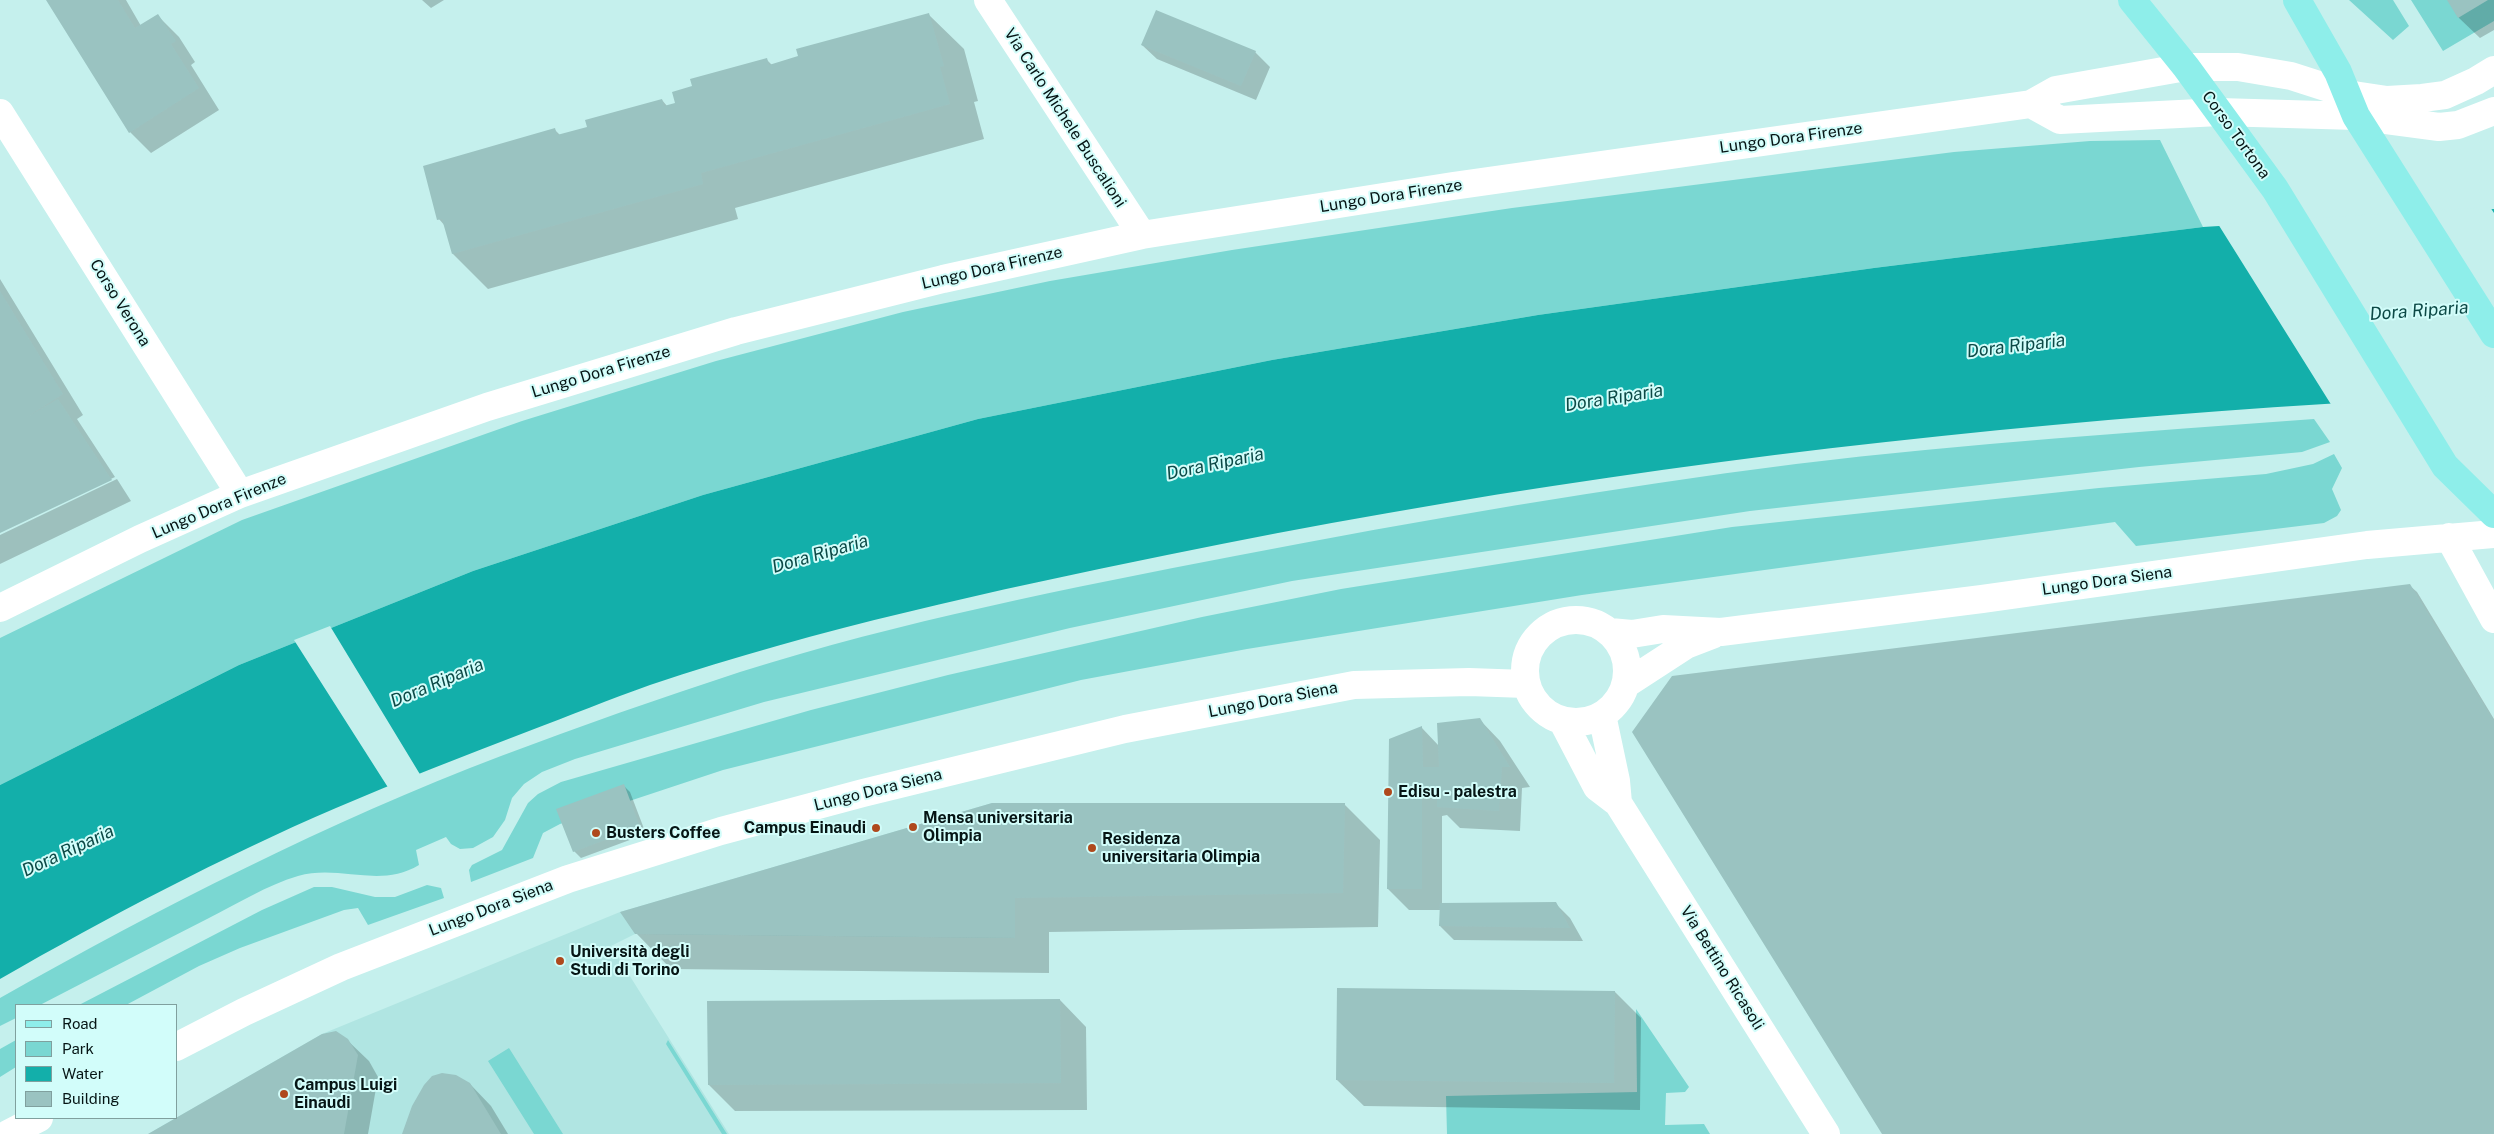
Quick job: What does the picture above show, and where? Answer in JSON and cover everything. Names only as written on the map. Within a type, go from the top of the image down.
[{"type":"main road","name":"Corso Tortona","points":[[2132,0],[2186,67],[2284,205],[2418,417],[2446,466],[2494,514]]},
{"type":"main road","points":[[2298,0],[2321,38],[2352,105],[2494,334]]},
{"type":"street","name":"Via Carlo Michele Buscalioni","points":[[988,0],[1142,235]]},
{"type":"street","name":"Lungo Dora Firenze","points":[[0,608],[140,539],[240,494],[487,407],[736,331],[943,278],[1142,235],[1453,186],[2031,104],[2056,90],[2186,67],[2238,67],[2291,76],[2352,105]]},
{"type":"street","points":[[2031,104],[2060,120],[2352,105],[2446,95],[2494,70]]},
{"type":"street","points":[[2352,105],[2439,127],[2458,125],[2494,111]]},
{"type":"street","name":"Corso Verona","points":[[0,113],[240,494]]},
{"type":"street","name":"Lungo Dora Siena","points":[[1610,632],[1632,634],[1663,629],[1720,632],[1982,599],[2367,545],[2494,534]]},
{"type":"street","points":[[2449,537],[2494,619]]},
{"type":"street","points":[[1581,619],[1598,623],[1610,632],[1623,648],[1628,665],[1626,684],[1621,697],[1610,710],[1595,719],[1578,722],[1562,720],[1548,714],[1537,704],[1526,684],[1527,657],[1534,641],[1547,628],[1563,621],[1581,619]]},
{"type":"street","name":"Lungo Dora Siena","points":[[1626,684],[1686,645],[1720,632]]},
{"type":"street","name":"Lungo Dora Siena","points":[[178,1046],[244,1012],[341,967],[568,878],[722,832],[863,793],[1126,729],[1354,685],[1469,682],[1526,684]]},
{"type":"street","name":"Via Bettino Ricasoli","points":[[1602,715],[1616,780],[1618,803]]},
{"type":"street","name":"Via Bettino Ricasoli","points":[[1562,720],[1596,787],[1618,803],[1826,1134]]},
{"type":"street","points":[[8,1134],[37,1119]]},
{"type":"shaded area","name":"Università degli Studi di Torino","points":[[992,803],[1015,898],[1015,938],[635,934],[611,946],[729,1134],[148,1134],[174,1119],[178,1119],[178,1117],[322,1034],[620,912]]},
{"type":"green space","points":[[2349,0],[2393,0],[2409,26],[2393,40]]},
{"type":"green space","points":[[2411,0],[2494,0],[2494,21],[2443,51]]},
{"type":"green space","points":[[2160,140],[2203,227],[1874,268],[1538,315],[1272,360],[978,419],[703,495],[473,571],[239,665],[0,785],[0,638],[242,520],[522,421],[716,361],[903,312],[1050,281],[1232,250],[1512,208],[1954,152],[2090,141]]},
{"type":"green space","points":[[2314,419],[2330,442],[2302,452],[2139,467],[1750,511],[1292,581],[1070,628],[764,702],[575,759],[542,772],[524,784],[512,798],[505,820],[493,837],[473,848],[460,849],[451,844],[446,837],[416,850],[419,865],[404,872],[374,876],[314,873],[275,884],[42,1004],[15,1004],[15,1018],[0,1026],[0,998],[122,931],[309,838],[372,809],[501,756],[620,712],[801,654],[924,621],[1048,593],[1445,517],[1655,483],[1796,464],[2055,438]]},
{"type":"green space","points":[[2334,454],[2342,468],[2332,489],[2341,510],[2337,516],[2324,523],[2136,546],[2115,522],[1582,595],[1247,649],[1081,680],[723,770],[560,824],[543,833],[533,858],[471,882],[469,870],[472,865],[502,850],[528,803],[538,794],[561,782],[811,710],[948,675],[1202,617],[1341,589],[1732,527],[2099,488],[2266,474],[2313,464]]},
{"type":"green space","points":[[427,885],[441,888],[444,898],[368,925],[358,908],[344,910],[240,948],[199,966],[128,1004],[81,1004],[262,910],[314,887],[332,887],[375,897],[395,897]]},
{"type":"green space","points":[[1636,1009],[1689,1087],[1685,1092],[1666,1093],[1665,1125],[1704,1124],[1710,1134],[1447,1134],[1446,1096],[1637,1092]]},
{"type":"green space","points":[[668,1040],[727,1134],[722,1134],[666,1044]]},
{"type":"green space","points":[[15,1041],[15,1068],[0,1077],[0,1049]]},
{"type":"green space","points":[[509,1048],[563,1134],[534,1134],[488,1061]]},
{"type":"water","name":"Dora Riparia","points":[[2494,209],[2494,394],[2274,407],[2108,420],[1830,448],[1719,462],[1497,495],[1277,533],[1036,582],[907,612],[778,646],[650,685],[432,769],[336,808],[208,867],[82,933],[0,979],[0,785],[239,665],[473,571],[703,495],[978,419],[1272,360],[1538,315],[1874,268],[2203,227]]},
{"type":"pier","points":[[2490,207],[2494,213],[2494,396],[2332,406],[2218,224]]},
{"type":"pier","points":[[330,626],[421,776],[389,789],[294,640]]},
{"type":"building","points":[[46,0],[118,0],[135,28],[158,14],[176,41],[171,44],[199,88],[129,133]]},
{"type":"building","points":[[2447,0],[2488,0],[2458,18]]},
{"type":"building","points":[[1156,10],[1256,51],[1241,86],[1141,45]]},
{"type":"building","points":[[929,13],[944,66],[940,67],[950,104],[701,173],[703,184],[452,254],[442,219],[437,220],[423,166],[555,128],[557,135],[587,127],[585,120],[662,99],[664,106],[675,103],[672,92],[692,86],[690,79],[767,58],[769,65],[798,56],[796,49]]},
{"type":"building","points":[[0,291],[63,394],[27,417],[58,399],[112,480],[0,533]]},
{"type":"building","points":[[2410,584],[2494,721],[2494,1134],[1882,1134],[1632,732],[1672,676]]},
{"type":"building","points":[[1480,718],[1510,767],[1502,767],[1499,811],[1437,807],[1437,793],[1422,795],[1422,889],[1387,889],[1389,739],[1422,726],[1423,767],[1439,767],[1437,723]]},
{"type":"building","points":[[624,784],[640,827],[573,852],[556,809]]},
{"type":"building","name":"Residenza universitaria Olimpia","points":[[992,803],[1345,803],[1343,893],[1015,898],[1015,938],[635,934],[620,912]]},
{"type":"building","points":[[1556,902],[1570,928],[1439,926],[1440,903]]},
{"type":"building","points":[[1337,988],[1615,991],[1614,1083],[1336,1080]]},
{"type":"building","points":[[1060,999],[1061,1083],[708,1085],[707,1001]]},
{"type":"building","name":"Campus Luigi Einaudi","points":[[336,1031],[348,1039],[358,1055],[344,1134],[148,1134],[174,1119],[178,1119],[178,1117],[322,1034]]},
{"type":"building","name":"Campus Luigi Einaudi","points":[[442,1073],[456,1075],[470,1083],[501,1134],[402,1134],[412,1106],[424,1085],[432,1076]]},
{"type":"place","name":"Edisu - palestra","points":[[1388,792]]},
{"type":"place","name":"Mensa universitaria Olimpia","points":[[913,827]]},
{"type":"place","name":"Campus Einaudi","points":[[876,828]]},
{"type":"place","name":"Busters Coffee","points":[[596,833]]},
{"type":"place","name":"Residenza universitaria Olimpia","points":[[1092,848]]},
{"type":"place","name":"Università degli Studi di Torino","points":[[560,961]]},
{"type":"place","name":"Campus Luigi Einaudi","points":[[284,1094]]}]
